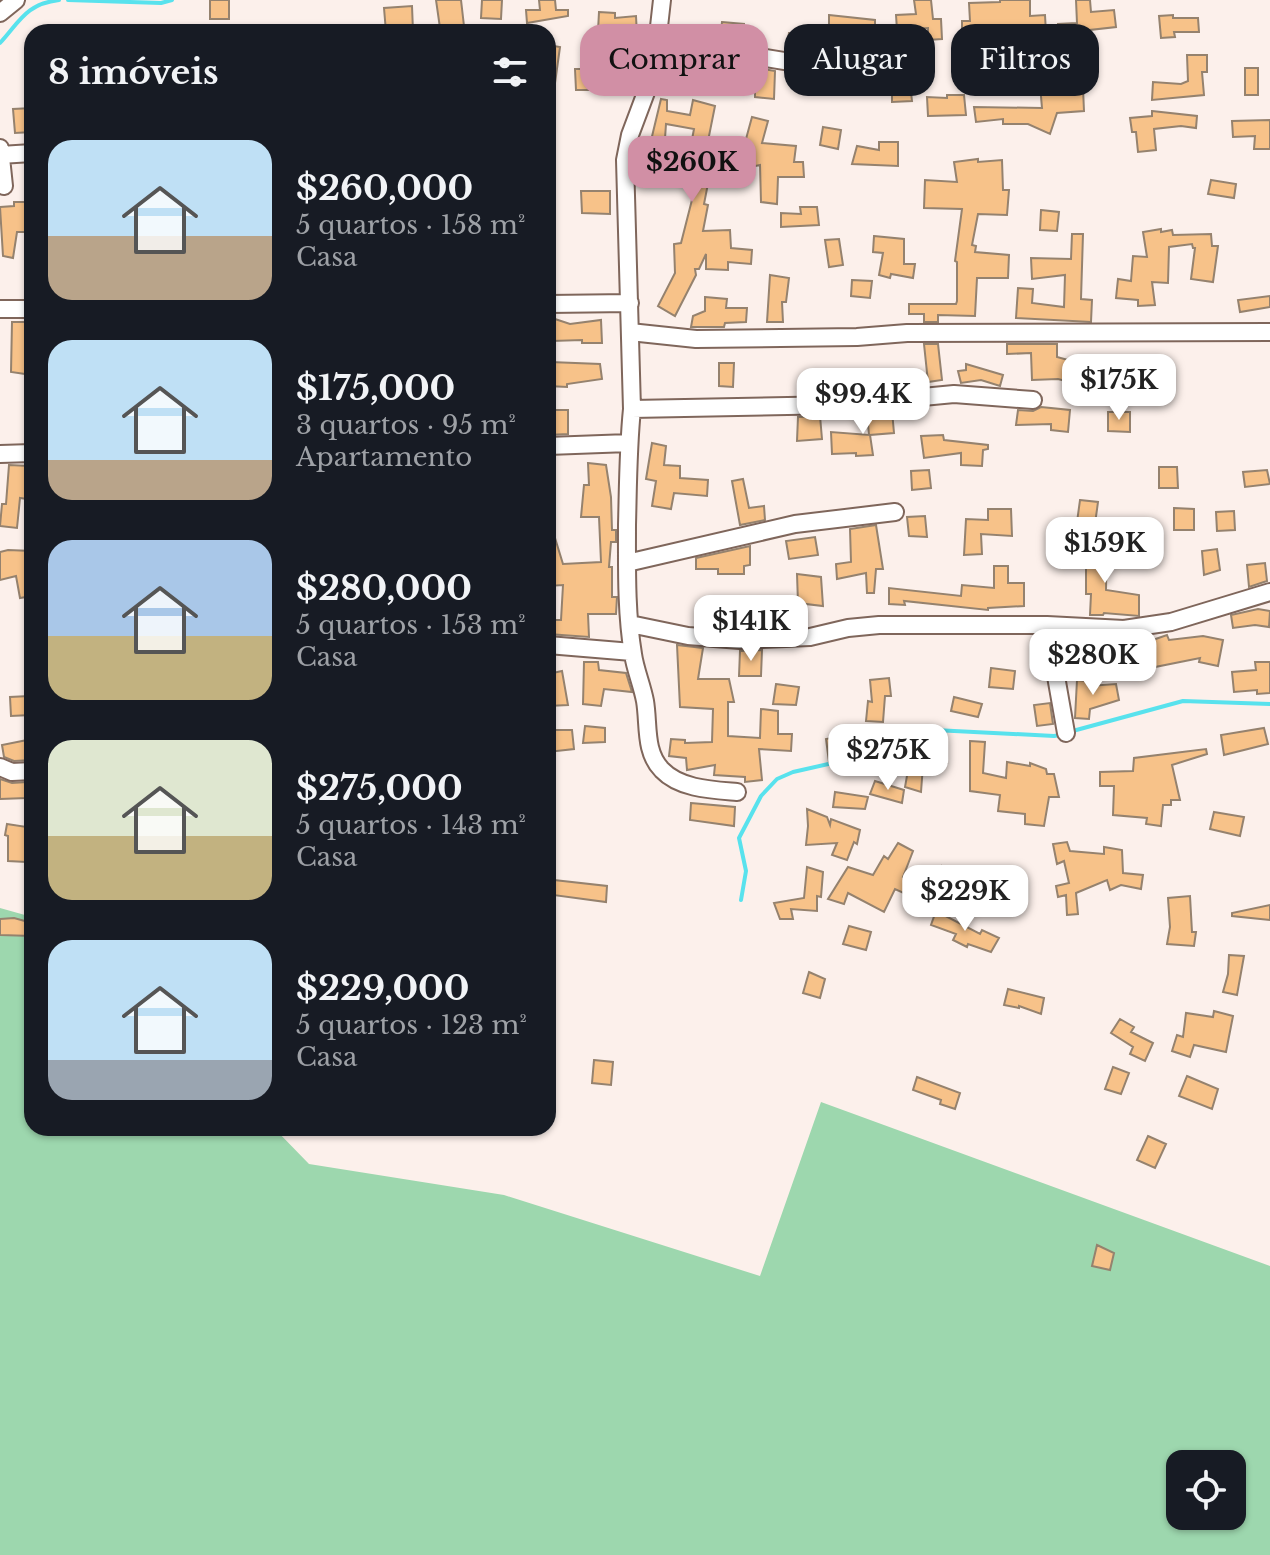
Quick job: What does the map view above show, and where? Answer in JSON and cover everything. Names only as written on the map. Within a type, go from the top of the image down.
[{"type":"street","points":[[0,13],[16,0]]},
{"type":"street","points":[[659,24],[662,0]]},
{"type":"street","points":[[645,96],[630,135],[625,160],[632,409],[627,563],[632,652],[645,703],[651,752],[661,769],[684,783],[737,792]]},
{"type":"street","points":[[0,148],[4,186]]},
{"type":"street","points":[[0,155],[24,154]]},
{"type":"street","points":[[556,304],[630,303]]},
{"type":"street","points":[[0,309],[24,309]]},
{"type":"street","points":[[630,332],[696,339],[857,337],[907,333],[1270,332]]},
{"type":"street","points":[[632,409],[839,405],[954,394],[1033,400]]},
{"type":"street","points":[[556,446],[629,443]]},
{"type":"street","points":[[0,454],[24,453]]},
{"type":"street","points":[[627,563],[795,524],[895,512]]},
{"type":"street","points":[[630,624],[688,636],[740,640],[810,637],[879,625],[1047,625],[1124,629],[1171,622],[1270,592]]},
{"type":"street","points":[[1047,625],[1066,733]]},
{"type":"street","points":[[556,646],[632,652]]},
{"type":"street","points":[[0,767],[12,772],[24,771]]},
{"type":"green space","points":[[0,908],[24,915],[24,1136],[282,1136],[309,1164],[504,1195],[760,1276],[821,1102],[1270,1266],[1270,1555],[0,1555]]},
{"type":"building","points":[[210,0],[229,0],[229,19],[210,19]]},
{"type":"building","points":[[436,0],[461,0],[464,24],[439,24]]},
{"type":"building","points":[[482,0],[502,0],[501,19],[481,18]]},
{"type":"building","points":[[539,0],[555,0],[556,10],[568,10],[568,16],[527,23],[526,10],[540,10]]},
{"type":"building","points":[[914,0],[931,0],[933,19],[941,19],[942,39],[935,40],[935,24],[897,24],[896,15],[916,14]]},
{"type":"building","points":[[1030,0],[1030,16],[1045,15],[1046,24],[962,24],[962,21],[970,21],[969,3]]},
{"type":"building","points":[[1076,0],[1090,0],[1091,12],[1114,10],[1116,27],[1099,29],[1099,24],[1058,24],[1077,23]]},
{"type":"building","points":[[412,6],[413,24],[385,24],[384,8]]},
{"type":"building","points":[[599,12],[615,13],[615,18],[636,16],[636,24],[598,24]]},
{"type":"building","points":[[829,15],[875,20],[875,24],[829,24]]},
{"type":"building","points":[[1173,15],[1173,18],[1198,18],[1199,32],[1174,32],[1175,37],[1161,38],[1159,16]]},
{"type":"building","points":[[556,46],[560,47],[556,76]]},
{"type":"building","points":[[1187,55],[1207,55],[1207,72],[1202,72],[1204,95],[1152,100],[1153,82],[1181,84],[1188,81]]},
{"type":"building","points":[[1245,68],[1258,68],[1258,95],[1245,95]]},
{"type":"building","points":[[575,69],[580,69],[580,90],[576,90]]},
{"type":"building","points":[[768,70],[775,71],[774,99],[755,97],[768,96]]},
{"type":"building","points":[[947,95],[964,96],[966,115],[928,116],[927,97],[947,98]]},
{"type":"building","points":[[892,96],[911,96],[912,101],[892,102]]},
{"type":"building","points":[[1041,96],[1083,96],[1084,111],[1057,113],[1050,134],[1028,124],[1003,124],[1003,119],[976,122],[974,107],[1042,108]]},
{"type":"building","points":[[661,99],[667,100],[667,111],[690,115],[693,100],[715,106],[704,161],[712,163],[704,204],[708,205],[703,231],[730,230],[731,248],[752,250],[751,264],[728,262],[728,270],[706,269],[706,254],[699,269],[695,269],[696,275],[675,316],[658,306],[675,273],[674,244],[681,243],[695,188],[683,186],[694,129],[666,124],[662,182],[642,178]]},
{"type":"building","points":[[24,108],[24,132],[15,133],[13,109]]},
{"type":"building","points":[[1152,111],[1197,116],[1196,128],[1154,129],[1156,150],[1138,152],[1136,132],[1132,132],[1130,118],[1152,116]]},
{"type":"building","points":[[752,117],[768,121],[762,143],[796,146],[794,162],[803,162],[804,177],[778,177],[777,204],[761,202],[760,165],[732,171],[728,153],[743,150]]},
{"type":"building","points":[[1270,120],[1270,149],[1254,149],[1255,136],[1233,137],[1232,121]]},
{"type":"building","points":[[823,127],[841,130],[838,149],[820,145]]},
{"type":"building","points":[[879,142],[898,142],[898,166],[852,164],[857,146],[879,150]]},
{"type":"building","points":[[978,159],[978,162],[1002,160],[1003,190],[1009,190],[1007,215],[978,214],[972,245],[976,246],[975,252],[1009,255],[1008,278],[977,278],[975,316],[938,315],[938,322],[924,322],[924,314],[909,314],[909,304],[956,304],[955,261],[962,209],[924,208],[925,180],[957,182],[954,162]]},
{"type":"building","points":[[1211,180],[1236,184],[1234,198],[1208,194]]},
{"type":"building","points":[[581,191],[610,191],[610,214],[582,213]]},
{"type":"building","points":[[14,202],[24,202],[24,232],[17,232],[13,258],[3,256],[0,207],[14,206]]},
{"type":"building","points":[[800,207],[817,207],[819,225],[781,227],[781,213],[801,214]]},
{"type":"building","points":[[1041,210],[1059,212],[1057,231],[1040,230]]},
{"type":"building","points":[[1161,229],[1161,232],[1172,230],[1173,235],[1211,234],[1212,246],[1218,246],[1213,282],[1191,279],[1195,248],[1192,244],[1169,247],[1168,283],[1152,282],[1155,305],[1138,306],[1138,300],[1116,298],[1118,279],[1131,281],[1133,256],[1147,257],[1143,232]]},
{"type":"building","points":[[1072,234],[1083,234],[1081,299],[1092,300],[1091,322],[1016,318],[1018,288],[1033,289],[1032,303],[1064,307],[1065,275],[1032,279],[1031,258],[1071,259]]},
{"type":"building","points":[[874,236],[904,239],[904,264],[915,264],[913,278],[879,275],[883,253],[873,252]]},
{"type":"building","points":[[839,239],[843,265],[829,267],[825,240]]},
{"type":"building","points":[[770,275],[789,278],[786,302],[782,302],[783,322],[767,322]]},
{"type":"building","points":[[852,280],[872,281],[870,298],[851,296]]},
{"type":"building","points":[[1270,296],[1270,307],[1240,312],[1238,300]]},
{"type":"building","points":[[705,297],[727,299],[726,308],[747,308],[746,322],[725,323],[724,327],[691,327],[693,316],[705,311]]},
{"type":"building","points":[[556,319],[570,324],[601,320],[602,343],[582,343],[582,340],[556,341]]},
{"type":"building","points":[[12,322],[24,322],[24,374],[11,372]]},
{"type":"building","points":[[924,344],[938,344],[942,380],[928,382]]},
{"type":"building","points":[[1007,344],[1057,344],[1057,357],[1090,366],[1085,386],[1058,379],[1032,380],[1031,353],[1007,354]]},
{"type":"building","points":[[556,362],[600,364],[602,379],[567,384],[567,387],[556,386]]},
{"type":"building","points":[[719,363],[734,363],[733,387],[719,386]]},
{"type":"building","points":[[966,364],[1003,375],[1000,386],[981,380],[961,383],[958,371],[966,370]]},
{"type":"building","points":[[1149,371],[1171,372],[1170,390],[1148,389]]},
{"type":"building","points":[[1041,407],[1070,410],[1068,432],[1051,430],[1051,424],[1016,425],[1018,410],[1033,411]]},
{"type":"building","points":[[556,410],[568,410],[568,434],[556,435]]},
{"type":"building","points":[[892,411],[894,433],[870,435],[873,455],[832,454],[831,432],[869,435],[867,413]]},
{"type":"building","points":[[1108,412],[1130,412],[1130,432],[1108,431]]},
{"type":"building","points":[[820,416],[822,439],[797,441],[798,417]]},
{"type":"building","points":[[943,435],[944,440],[988,445],[988,449],[983,450],[982,466],[961,465],[961,453],[924,458],[921,436]]},
{"type":"building","points":[[652,443],[666,446],[664,465],[680,466],[680,478],[708,480],[707,496],[674,493],[671,509],[652,506],[656,481],[646,479]]},
{"type":"building","points":[[588,463],[606,465],[612,530],[616,530],[616,542],[611,542],[609,567],[612,567],[612,597],[617,597],[616,614],[588,614],[589,637],[556,635],[556,620],[561,620],[563,585],[556,585],[556,541],[563,564],[601,562],[599,517],[581,517],[584,485],[589,485]]},
{"type":"building","points":[[9,465],[24,466],[24,499],[20,498],[17,528],[0,526],[2,504],[6,504]]},
{"type":"building","points":[[1159,467],[1177,467],[1178,488],[1159,488]]},
{"type":"building","points":[[929,470],[931,488],[912,490],[911,471]]},
{"type":"building","points":[[1267,470],[1270,484],[1245,487],[1243,472]]},
{"type":"building","points":[[743,479],[749,508],[764,506],[765,520],[740,525],[732,481]]},
{"type":"building","points":[[1080,500],[1098,502],[1095,524],[1077,522]]},
{"type":"building","points":[[1174,508],[1194,509],[1194,530],[1174,530]]},
{"type":"building","points":[[988,509],[1011,509],[1012,536],[981,534],[982,554],[964,555],[966,519],[988,520]]},
{"type":"building","points":[[1234,511],[1235,530],[1217,531],[1216,512]]},
{"type":"building","points":[[925,516],[927,537],[909,536],[907,517]]},
{"type":"building","points":[[876,525],[883,569],[876,569],[874,593],[867,593],[866,573],[837,579],[836,564],[851,562],[850,529]]},
{"type":"building","points":[[815,537],[818,555],[789,559],[786,541]]},
{"type":"building","points":[[1086,539],[1107,541],[1106,590],[1139,595],[1139,616],[1090,615],[1091,594],[1086,594]]},
{"type":"building","points":[[750,546],[750,565],[744,566],[744,574],[718,574],[718,569],[696,569],[696,558]]},
{"type":"building","points":[[1217,549],[1220,570],[1204,575],[1202,551]]},
{"type":"building","points":[[24,551],[24,597],[20,598],[16,576],[0,580],[0,552]]},
{"type":"building","points":[[1265,563],[1267,581],[1249,587],[1247,565]]},
{"type":"building","points":[[994,566],[1008,566],[1008,583],[1024,583],[1024,606],[988,610],[904,601],[905,605],[889,604],[889,588],[961,596],[962,585],[994,588]]},
{"type":"building","points":[[797,574],[821,577],[823,606],[798,603]]},
{"type":"building","points":[[1258,609],[1270,611],[1269,627],[1233,628],[1231,615]]},
{"type":"building","points":[[1167,635],[1169,640],[1203,636],[1223,640],[1218,666],[1199,662],[1200,658],[1155,667],[1153,660],[1124,670],[1121,654],[1149,649],[1147,642]]},
{"type":"building","points":[[677,645],[703,648],[698,679],[729,679],[734,702],[728,702],[728,736],[760,738],[761,709],[778,711],[778,734],[792,734],[791,751],[759,749],[762,780],[745,782],[745,777],[714,775],[715,765],[687,770],[686,758],[669,756],[671,739],[685,740],[685,743],[712,742],[713,709],[680,707]]},
{"type":"building","points":[[762,650],[761,676],[739,676],[740,651]]},
{"type":"building","points":[[584,662],[598,662],[599,670],[626,673],[632,692],[604,689],[601,706],[583,704]]},
{"type":"building","points":[[1255,662],[1270,662],[1270,693],[1257,694],[1257,690],[1234,692],[1232,672],[1256,670]]},
{"type":"building","points":[[991,668],[1015,671],[1013,689],[989,687]]},
{"type":"building","points":[[562,671],[568,705],[556,706],[556,672]]},
{"type":"building","points":[[889,678],[891,696],[885,696],[883,722],[866,721],[868,701],[872,702],[870,680]]},
{"type":"building","points":[[1077,680],[1089,681],[1089,686],[1116,684],[1119,700],[1090,709],[1089,719],[1075,718]]},
{"type":"building","points":[[776,684],[799,687],[796,705],[773,704]]},
{"type":"building","points":[[24,696],[24,715],[11,716],[10,697]]},
{"type":"building","points":[[954,697],[982,704],[978,717],[951,711]]},
{"type":"building","points":[[1050,703],[1053,724],[1037,726],[1034,705]]},
{"type":"building","points":[[585,726],[605,728],[605,742],[583,743]]},
{"type":"building","points":[[1264,728],[1268,744],[1224,755],[1221,735]]},
{"type":"building","points":[[556,730],[572,730],[574,749],[556,751]]},
{"type":"building","points":[[843,736],[846,757],[829,762],[826,739]]},
{"type":"building","points":[[24,741],[24,760],[4,757],[2,745]]},
{"type":"building","points":[[970,741],[985,742],[983,773],[1006,778],[1007,762],[1030,766],[1030,763],[1046,769],[1047,774],[1054,774],[1059,797],[1049,797],[1044,826],[1025,824],[1025,814],[998,811],[1000,795],[970,791]]},
{"type":"building","points":[[905,744],[945,750],[947,763],[923,765],[921,792],[905,787],[910,759],[903,758]]},
{"type":"building","points":[[1206,749],[1207,754],[1172,765],[1180,800],[1171,800],[1171,805],[1163,805],[1161,826],[1146,824],[1147,818],[1113,815],[1114,786],[1100,786],[1100,772],[1133,771],[1134,758]]},
{"type":"building","points":[[0,779],[24,782],[24,798],[0,799]]},
{"type":"building","points":[[875,781],[904,790],[902,803],[870,794]]},
{"type":"building","points":[[835,792],[868,797],[865,809],[833,807]]},
{"type":"building","points":[[691,803],[735,807],[734,826],[690,820]]},
{"type":"building","points":[[807,809],[827,817],[830,825],[831,819],[860,830],[857,844],[854,842],[847,860],[832,855],[837,843],[806,845]]},
{"type":"building","points":[[1214,812],[1244,817],[1240,836],[1210,829]]},
{"type":"building","points":[[7,824],[24,827],[24,862],[8,861],[8,836],[5,835]]},
{"type":"building","points":[[1067,842],[1070,851],[1104,854],[1104,847],[1122,850],[1123,873],[1143,875],[1141,889],[1121,885],[1110,890],[1107,880],[1076,893],[1078,914],[1067,915],[1066,895],[1058,897],[1056,886],[1069,883],[1064,861],[1057,864],[1053,844]]},
{"type":"building","points":[[898,843],[913,851],[903,877],[914,884],[908,895],[895,889],[884,912],[848,893],[844,904],[828,899],[848,867],[873,875],[884,856],[888,859]]},
{"type":"building","points":[[942,866],[968,886],[970,883],[982,890],[976,903],[952,891],[949,895],[932,886]]},
{"type":"building","points":[[807,867],[823,872],[817,911],[791,909],[793,919],[780,919],[774,903],[804,898]]},
{"type":"building","points":[[556,880],[607,886],[606,902],[556,895]]},
{"type":"building","points":[[1190,896],[1192,932],[1196,932],[1194,946],[1167,944],[1170,927],[1168,898]]},
{"type":"building","points":[[1270,905],[1270,920],[1232,916],[1232,913]]},
{"type":"building","points":[[936,911],[980,934],[982,930],[999,938],[991,952],[968,944],[967,947],[953,940],[956,934],[931,925]]},
{"type":"building","points":[[0,919],[24,921],[24,936],[0,935]]},
{"type":"building","points":[[849,926],[871,932],[866,950],[843,944]]},
{"type":"building","points":[[1229,955],[1244,956],[1237,995],[1223,992]]},
{"type":"building","points":[[809,972],[825,979],[820,998],[803,993]]},
{"type":"building","points":[[1008,989],[1044,998],[1041,1014],[1019,1006],[1004,1005]]},
{"type":"building","points":[[1214,1011],[1233,1016],[1226,1052],[1194,1045],[1190,1057],[1172,1051],[1177,1035],[1183,1037],[1186,1013],[1213,1017]]},
{"type":"building","points":[[1120,1019],[1134,1027],[1131,1032],[1153,1043],[1145,1061],[1130,1054],[1133,1047],[1111,1033]]},
{"type":"building","points":[[594,1060],[613,1062],[611,1085],[592,1083]]},
{"type":"building","points":[[1113,1067],[1129,1073],[1121,1094],[1105,1089]]},
{"type":"building","points":[[1187,1076],[1218,1089],[1212,1109],[1179,1096]]},
{"type":"building","points":[[917,1077],[960,1093],[955,1109],[940,1104],[941,1100],[913,1090]]},
{"type":"building","points":[[1148,1136],[1166,1144],[1155,1168],[1137,1160]]},
{"type":"building","points":[[1097,1245],[1114,1253],[1110,1270],[1092,1266]]},
{"type":"waterway","points":[[0,43],[31,10],[59,0]]},
{"type":"waterway","points":[[68,0],[161,3],[172,0]]},
{"type":"waterway","points":[[1069,732],[1183,701],[1270,704]]},
{"type":"waterway","points":[[741,900],[746,871],[739,838],[761,796],[777,779],[793,772],[846,760],[886,733],[915,729],[1060,735]]}]
